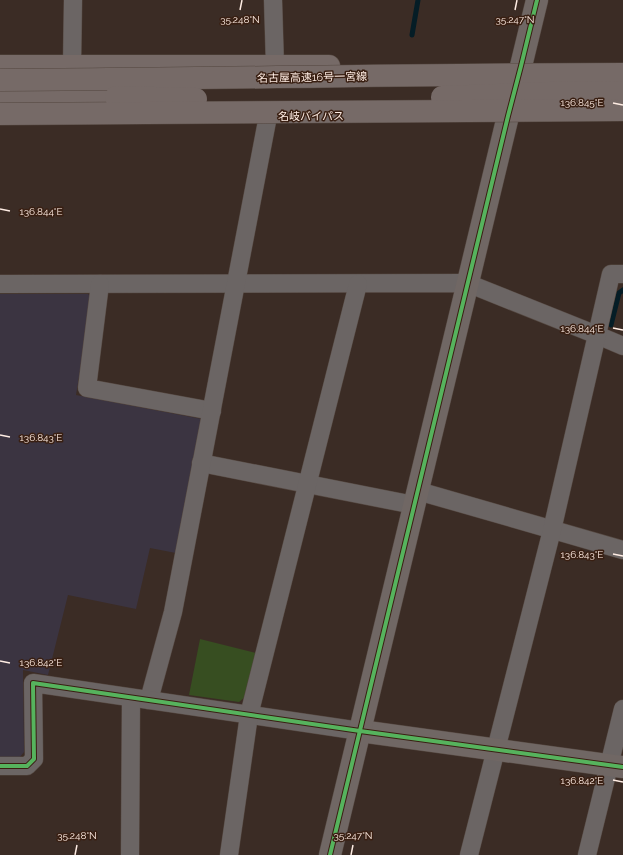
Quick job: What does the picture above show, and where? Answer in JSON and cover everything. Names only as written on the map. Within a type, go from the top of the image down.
[{"type":"highway","points":[[0,66],[623,66]]},
{"type":"highway","name":"名古屋高速16号一宮線","points":[[0,80],[623,74]]},
{"type":"highway","points":[[0,98],[116,97],[255,100],[429,98],[576,92],[623,93]]},
{"type":"highway","points":[[0,114],[623,110]]},
{"type":"highway","name":"名岐バイパス","points":[[0,117],[623,116]]},
{"type":"street","points":[[72,66],[73,0]]},
{"type":"street","points":[[273,0],[275,66]]},
{"type":"street","points":[[330,855],[467,283],[537,0]]},
{"type":"street","points":[[149,700],[173,612],[268,116]]},
{"type":"street","points":[[469,855],[552,530],[611,274],[623,274]]},
{"type":"street","points":[[0,284],[467,283],[623,346]]},
{"type":"street","points":[[100,284],[87,388],[212,411]]},
{"type":"street","points":[[229,855],[249,715],[358,284]]},
{"type":"street","points":[[201,463],[308,485],[416,498],[552,530],[623,550]]},
{"type":"street","points":[[0,766],[27,766],[34,759],[33,684],[616,766]]},
{"type":"street","points":[[130,855],[131,698]]},
{"type":"street","points":[[587,855],[616,766],[623,709]]},
{"type":"shaded area","points":[[0,294],[88,294],[92,298],[76,395],[202,419],[176,553],[150,548],[136,609],[68,595],[48,675],[23,670],[24,752],[19,758],[0,758]]},
{"type":"green space","points":[[200,639],[256,653],[245,697],[239,702],[189,695]]},
{"type":"waterway","points":[[412,35],[418,0]]},
{"type":"waterway","points":[[611,325],[619,293],[623,290]]},
{"type":"cycle path","points":[[330,855],[537,0]]},
{"type":"cycle path","points":[[0,766],[27,766],[34,759],[33,683],[360,731],[623,767]]}]
